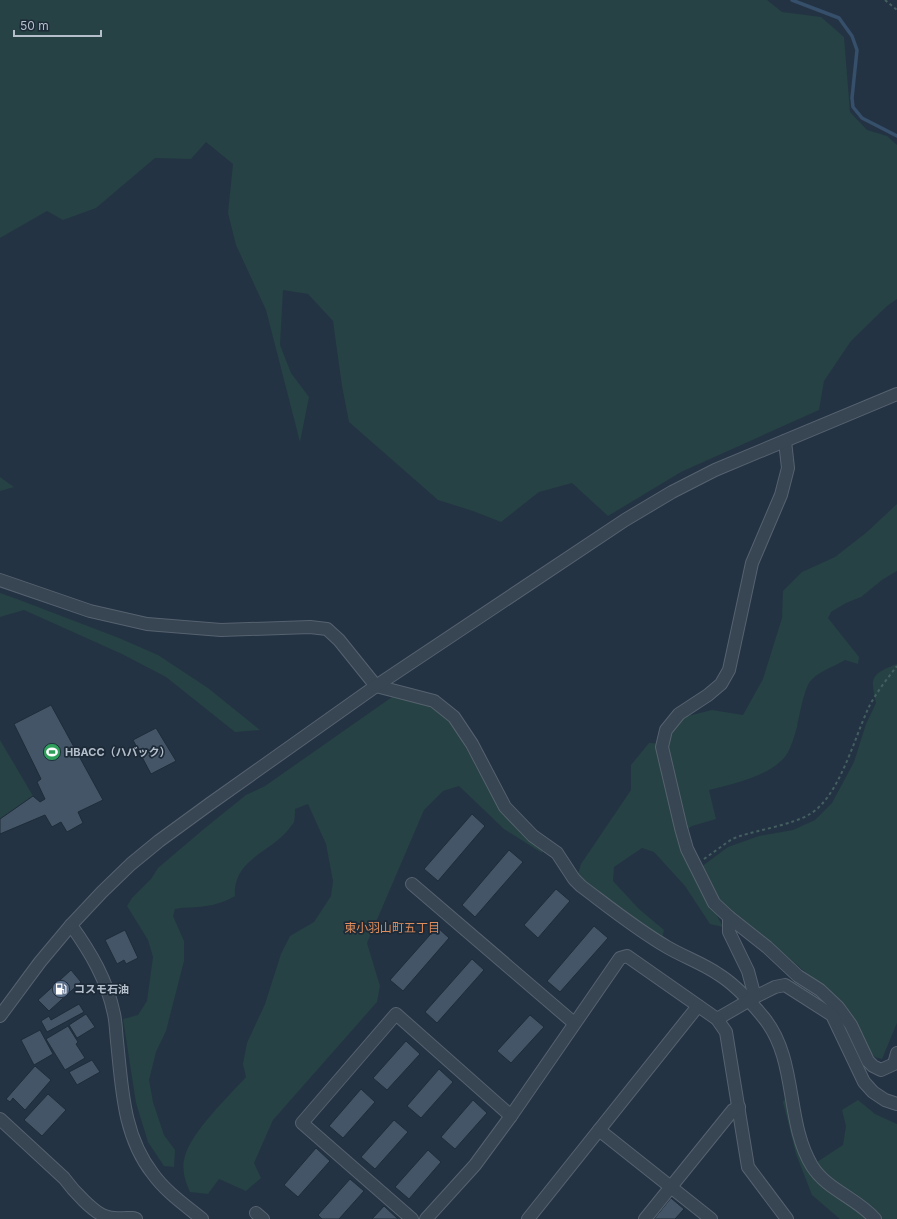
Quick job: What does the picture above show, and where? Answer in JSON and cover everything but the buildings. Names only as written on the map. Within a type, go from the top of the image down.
[{"type":"street","points":[[0,1016],[40,962],[102,892],[131,864],[159,841],[211,803],[376,686],[632,516],[672,492],[715,470],[897,394]]},
{"type":"street","points":[[784,441],[788,468],[781,495],[752,563],[729,670],[721,684],[708,695],[679,714],[666,730],[662,748],[687,849],[714,903],[767,947],[798,976],[820,990],[838,1007],[851,1025],[868,1061],[873,1066],[881,1070],[894,1064],[897,1053]]},
{"type":"street","points":[[0,580],[90,611],[148,624],[221,630],[310,627],[327,629],[339,640],[376,686],[434,701],[454,718],[472,744],[505,807],[533,836],[557,853],[580,886],[668,948],[719,974],[751,999],[773,1031],[779,1044],[787,1071],[797,1125],[803,1145],[813,1167],[828,1183],[875,1219]]},
{"type":"street","points":[[412,884],[574,1023]]},
{"type":"street","points":[[729,917],[728,932],[748,971],[751,999]]},
{"type":"street","points":[[72,925],[94,958],[106,986],[114,1014],[126,1117],[132,1136],[152,1174],[165,1188],[202,1219]]},
{"type":"street","points":[[426,1219],[475,1165],[511,1116],[620,958],[627,956],[717,1019],[726,1032],[748,1167],[787,1219]]},
{"type":"street","points":[[717,1019],[774,987],[785,985],[832,1015],[864,1082],[873,1092],[885,1100],[897,1104]]},
{"type":"street","points":[[528,1219],[698,1006]]},
{"type":"street","points":[[412,1219],[302,1123],[396,1014],[511,1116]]},
{"type":"street","points":[[645,1219],[733,1110],[739,1107]]},
{"type":"street","points":[[0,1119],[64,1178],[72,1189],[99,1213],[107,1217],[136,1219]]},
{"type":"street","points":[[599,1130],[711,1219]]},
{"type":"path","points":[[885,0],[897,10]]},
{"type":"path","points":[[695,866],[740,836],[793,821],[810,814],[822,803],[839,779],[869,708],[897,666]]},
{"type":"green space","points":[[0,0],[767,0],[782,12],[821,17],[844,37],[850,112],[867,130],[887,136],[897,145],[897,299],[887,306],[851,341],[824,381],[819,410],[681,472],[608,516],[572,483],[539,492],[501,522],[438,500],[349,422],[342,386],[333,321],[308,294],[283,290],[280,345],[291,373],[309,397],[300,442],[266,310],[236,245],[228,213],[233,164],[206,142],[191,159],[155,158],[96,208],[63,220],[47,211],[0,238]]},
{"type":"green space","points":[[0,477],[14,487],[0,491]]},
{"type":"green space","points":[[897,504],[897,571],[882,580],[861,597],[846,603],[831,612],[828,618],[859,657],[858,664],[845,660],[812,679],[805,692],[792,743],[784,758],[777,765],[759,775],[709,790],[716,819],[692,826],[678,836],[723,927],[710,924],[685,886],[654,852],[642,848],[614,867],[613,881],[639,909],[664,930],[662,939],[577,877],[581,864],[631,790],[631,765],[649,743],[668,744],[668,730],[684,717],[712,710],[743,715],[763,679],[782,618],[783,591],[802,572],[835,557],[867,532]]},
{"type":"green space","points":[[0,593],[119,638],[158,655],[208,688],[260,730],[235,732],[166,677],[122,654],[24,610],[0,617]]},
{"type":"green space","points":[[897,664],[897,1023],[882,1059],[875,1057],[867,1050],[825,989],[760,933],[729,913],[716,898],[701,867],[728,847],[759,836],[793,830],[815,820],[832,803],[854,762],[866,724],[876,703],[873,687],[874,678],[877,674]]},
{"type":"green space","points":[[392,697],[420,702],[440,711],[457,731],[492,796],[510,820],[543,850],[542,853],[504,829],[459,786],[443,791],[424,810],[367,943],[380,986],[377,1002],[273,1120],[254,1163],[261,1178],[246,1191],[219,1179],[208,1194],[190,1192],[185,1179],[183,1165],[189,1146],[211,1115],[246,1077],[243,1064],[247,1043],[265,1004],[281,954],[290,936],[314,922],[331,896],[333,881],[326,844],[308,804],[295,809],[294,822],[289,829],[246,865],[240,873],[236,883],[235,896],[226,901],[203,907],[175,909],[173,916],[184,941],[184,961],[166,1031],[156,1052],[149,1080],[153,1102],[164,1135],[175,1150],[174,1167],[164,1166],[148,1142],[136,1103],[123,1019],[138,1015],[147,1001],[153,957],[148,940],[127,906],[132,898],[151,879],[158,868],[246,795],[265,786]]},
{"type":"green space","points":[[0,740],[33,796],[0,819]]},
{"type":"green space","points":[[787,1095],[802,1153],[817,1162],[843,1145],[846,1126],[842,1110],[858,1100],[875,1114],[897,1124],[897,1219],[840,1219],[812,1195],[796,1154],[783,1102]]},
{"type":"waterway","points":[[792,0],[839,18],[852,36],[857,50],[852,98],[853,107],[862,118],[897,136]]},
{"type":"place","name":"HBACC（ハバック）","points":[[52,752]]},
{"type":"place","name":"コスモ石油","points":[[61,989]]},
{"type":"district","name":"東小羽山町五丁目","points":[[392,927]]}]
